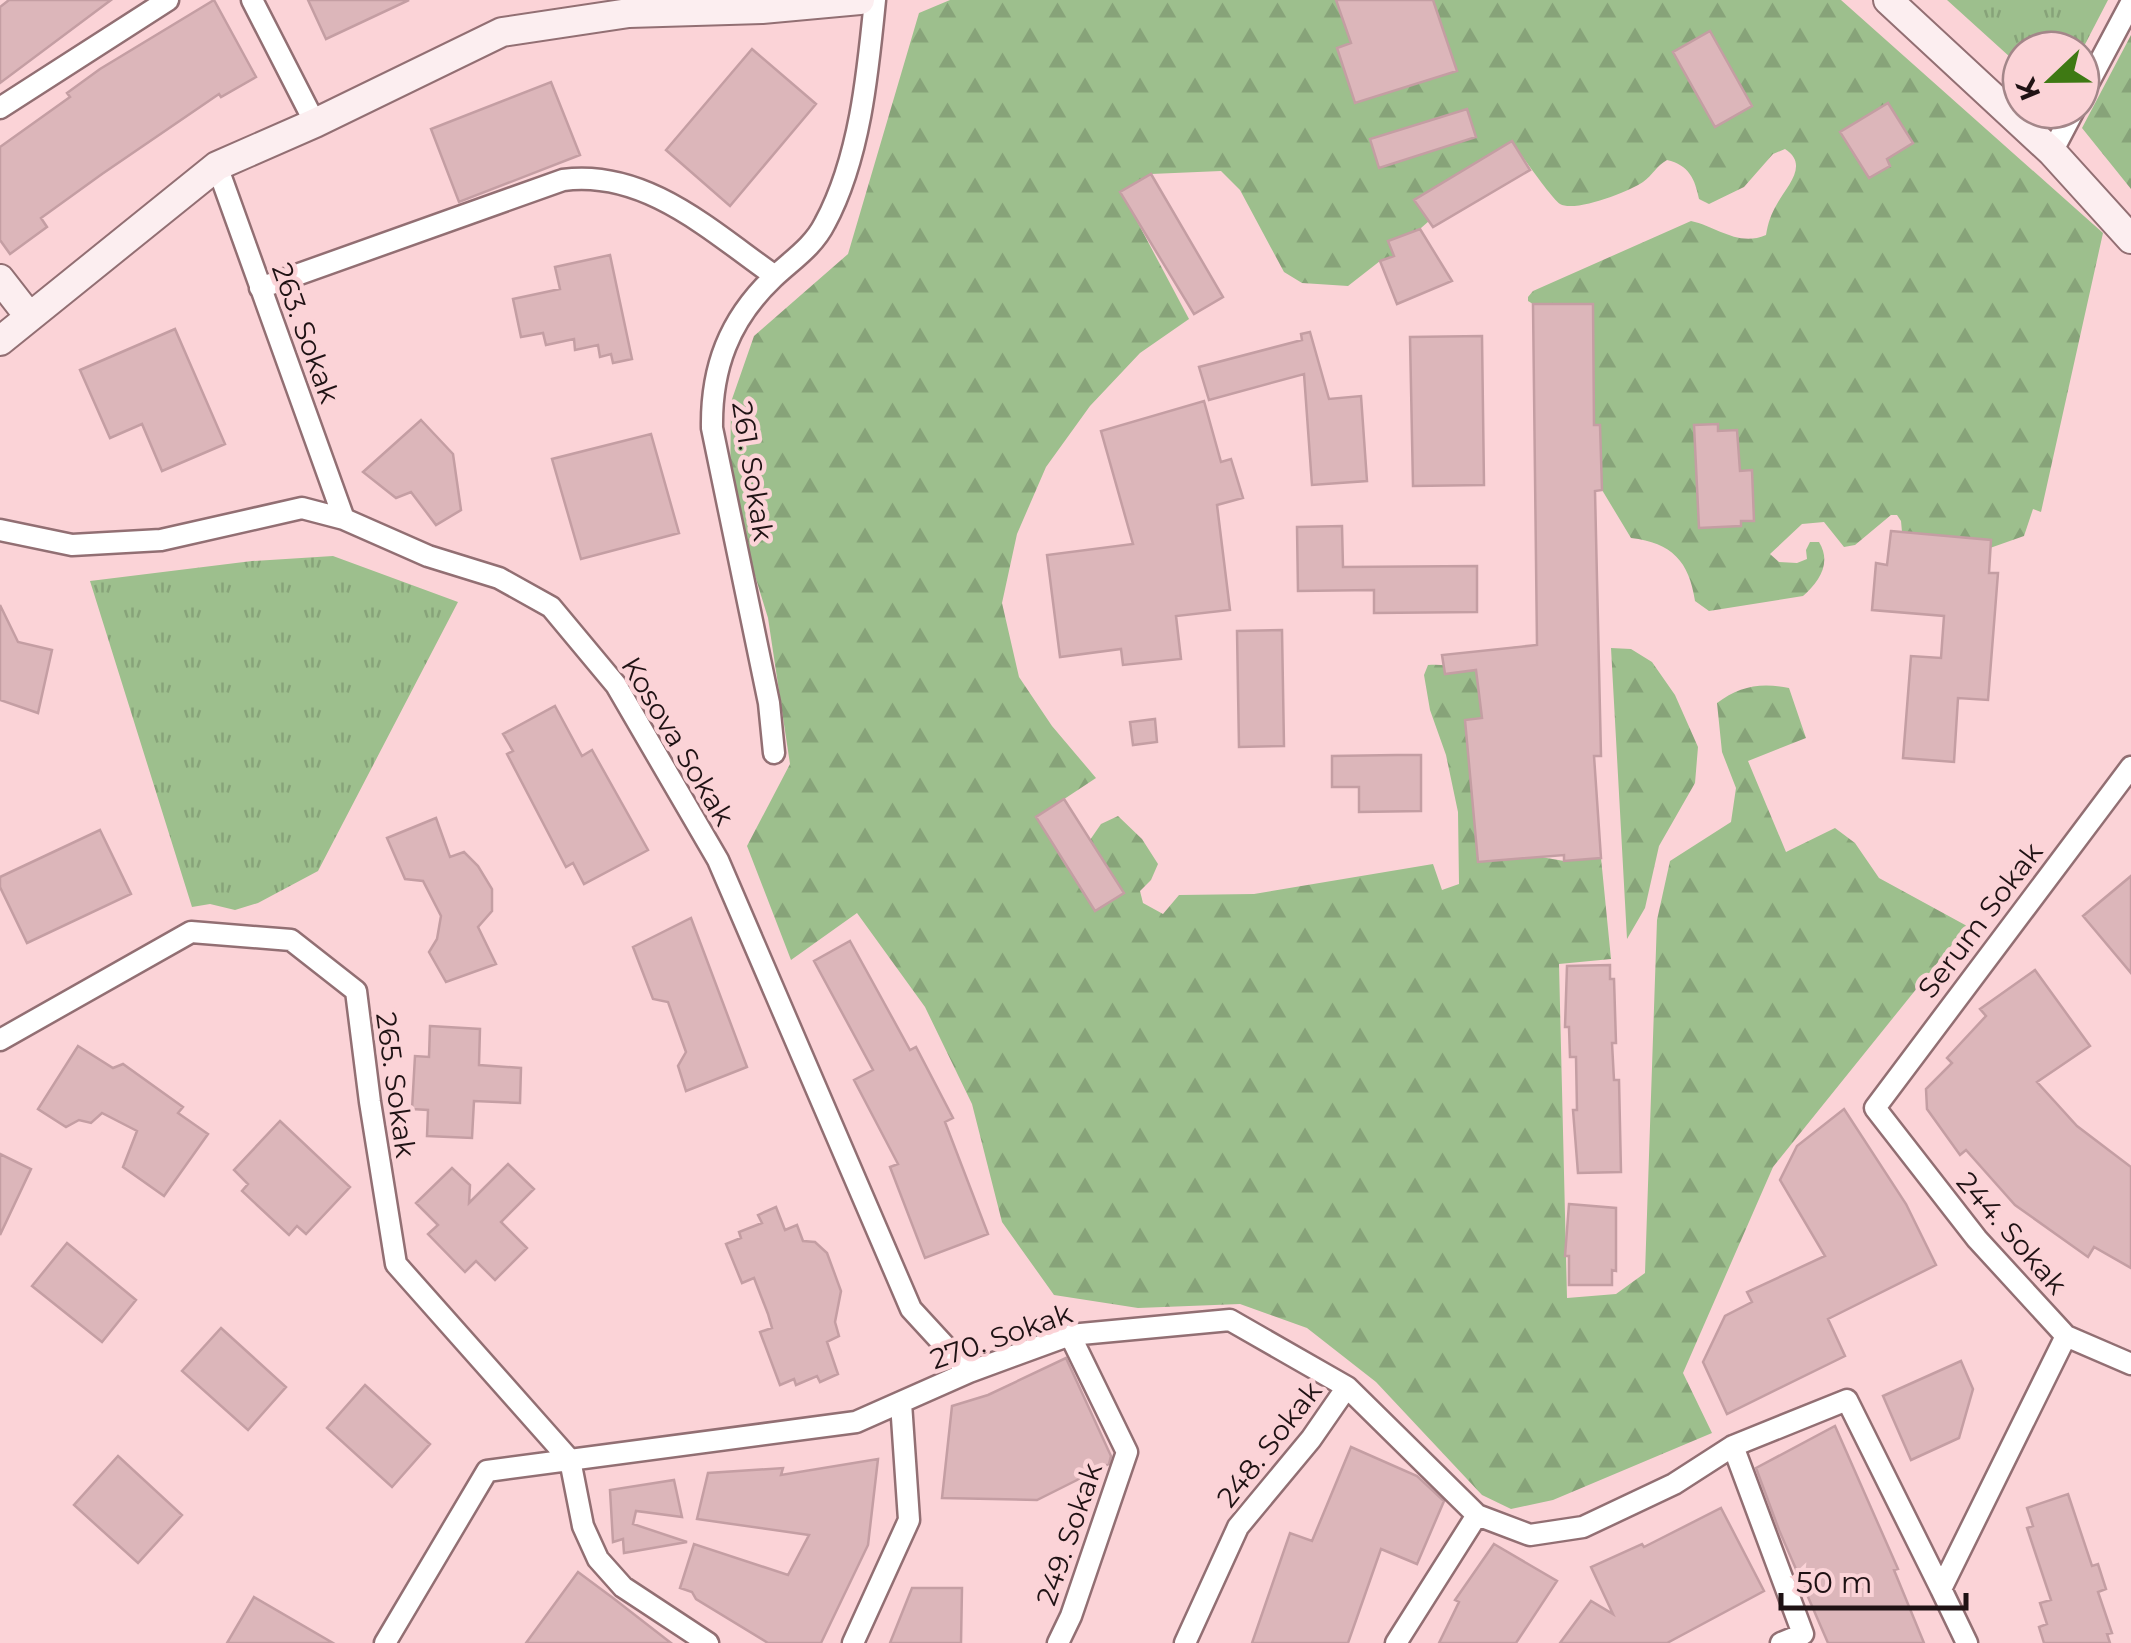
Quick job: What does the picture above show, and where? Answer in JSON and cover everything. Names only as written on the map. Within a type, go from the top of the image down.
[{"type":"main road","points":[[0,341],[217,166],[502,32],[629,7],[762,9],[860,0]]},
{"type":"main road","points":[[1888,0],[2052,152],[2131,239]]},
{"type":"main road","points":[[0,279],[28,315]]},
{"type":"street","points":[[0,108],[168,0]]},
{"type":"street","points":[[252,0],[315,123]]},
{"type":"street","name":"261. Sokak","points":[[774,753],[769,703],[712,428],[712,396],[720,358],[733,326],[751,300],[813,244],[837,196],[865,96],[875,0]]},
{"type":"street","points":[[2101,59],[2131,3]]},
{"type":"street","points":[[2052,152],[2064,130]]},
{"type":"street","name":"263. Sokak","points":[[217,166],[344,519]]},
{"type":"street","points":[[260,288],[564,180],[581,178],[616,181],[651,193],[775,276]]},
{"type":"street","name":"Kosova Sokak","points":[[0,530],[72,545],[160,540],[302,508],[344,519],[428,556],[499,578],[551,606],[616,685],[718,860],[911,1310],[970,1372]]},
{"type":"street","name":"Serum Sokak","points":[[1874,1108],[2131,767]]},
{"type":"street","name":"265. Sokak","points":[[0,1040],[192,932],[291,940],[356,991],[396,1264],[570,1460]]},
{"type":"street","name":"244. Sokak","points":[[1874,1108],[1977,1240],[2066,1336],[2131,1364]]},
{"type":"street","name":"270. Sokak","points":[[385,1643],[487,1472],[856,1422],[970,1372],[1070,1335],[1230,1320],[1347,1387],[1477,1515],[1530,1535],[1582,1526],[1674,1484],[1733,1446],[1847,1400],[1942,1589]]},
{"type":"street","name":"249. Sokak","points":[[1058,1643],[1071,1616],[1127,1452],[1070,1335]]},
{"type":"street","points":[[1967,1643],[1942,1589],[2066,1336]]},
{"type":"street","name":"248. Sokak","points":[[1185,1643],[1238,1528],[1311,1439],[1347,1387]]},
{"type":"street","points":[[853,1643],[909,1520],[901,1402]]},
{"type":"street","points":[[1733,1446],[1803,1634],[1781,1643]]},
{"type":"street","points":[[570,1460],[582,1526],[598,1559],[623,1587],[708,1643]]},
{"type":"street","points":[[1396,1643],[1477,1515]]},
{"type":"green space","points":[[950,0],[1841,0],[2103,233],[2041,512],[2033,509],[2024,536],[1990,548],[1990,540],[1902,532],[1901,521],[1897,515],[1891,515],[1855,545],[1844,547],[1824,522],[1802,524],[1770,554],[1779,562],[1797,563],[1807,559],[1810,542],[1819,542],[1824,557],[1822,572],[1803,596],[1709,611],[1695,601],[1688,575],[1676,556],[1657,544],[1631,538],[1602,490],[1600,425],[1583,425],[1594,412],[1593,304],[1533,304],[1528,297],[1533,291],[1691,221],[1746,239],[1766,235],[1773,211],[1796,169],[1796,162],[1785,149],[1773,154],[1744,187],[1709,204],[1699,199],[1686,169],[1667,160],[1643,182],[1627,190],[1602,200],[1567,206],[1550,193],[1512,142],[1414,200],[1429,221],[1388,241],[1394,256],[1380,261],[1348,286],[1302,283],[1284,272],[1240,190],[1221,171],[1151,174],[1121,191],[1189,319],[1140,353],[1090,406],[1046,467],[1017,534],[1002,603],[1019,677],[1052,726],[1096,778],[1037,817],[1095,911],[1123,893],[1090,840],[1101,824],[1118,816],[1142,839],[1158,864],[1151,880],[1140,891],[1143,903],[1163,914],[1179,895],[1254,894],[1433,864],[1442,890],[1459,884],[1458,812],[1424,675],[1428,665],[1452,666],[1517,687],[1512,647],[1542,644],[1528,714],[1465,720],[1478,862],[1601,858],[1611,959],[1559,964],[1567,1298],[1616,1294],[1645,1273],[1657,920],[1670,861],[1731,822],[1736,788],[1722,752],[1717,703],[1751,687],[1789,688],[1806,738],[1748,761],[1786,852],[1835,828],[1855,843],[1879,878],[1967,926],[1773,1167],[1683,1373],[1712,1433],[1553,1500],[1511,1509],[1482,1495],[1376,1382],[1307,1328],[1240,1304],[1138,1308],[1054,1295],[1002,1222],[972,1104],[925,1007],[857,913],[791,960],[747,846],[790,764],[768,618],[730,494],[731,402],[754,336],[848,254],[919,13]]},
{"type":"green space","points":[[1947,0],[2108,0],[2092,30],[2001,30],[2001,49]]},
{"type":"green space","points":[[2131,35],[2131,189],[2084,130],[2101,130],[2101,92]]},
{"type":"green space","points":[[333,556],[458,602],[318,871],[258,903],[235,910],[210,904],[192,907],[90,581],[252,561]]},
{"type":"green space","points":[[1611,648],[1631,649],[1652,662],[1675,695],[1698,747],[1695,783],[1659,846],[1645,908],[1627,939]]},
{"type":"building","points":[[9,0],[111,0],[0,83],[0,7]]},
{"type":"building","points":[[214,0],[256,77],[221,97],[219,94],[102,174],[41,218],[47,227],[10,254],[0,240],[0,147],[70,97],[67,93],[100,69]]},
{"type":"building","points":[[308,0],[409,0],[326,39]]},
{"type":"building","points":[[1336,0],[1433,0],[1457,71],[1355,103],[1337,48],[1351,43]]},
{"type":"building","points":[[1710,31],[1752,106],[1715,127],[1673,52]]},
{"type":"building","points":[[752,49],[816,104],[730,206],[666,150]]},
{"type":"building","points":[[551,82],[580,155],[459,202],[431,129]]},
{"type":"building","points":[[1888,103],[1913,143],[1887,159],[1890,166],[1869,178],[1840,132]]},
{"type":"building","points":[[1467,109],[1476,137],[1379,168],[1370,139]]},
{"type":"building","points":[[1512,141],[1530,170],[1433,227],[1414,200]]},
{"type":"building","points":[[1151,174],[1223,297],[1194,314],[1120,192]]},
{"type":"building","points":[[1420,229],[1452,281],[1397,304],[1380,261],[1394,256],[1388,241]]},
{"type":"building","points":[[610,255],[632,359],[613,363],[611,354],[600,357],[598,345],[575,350],[574,339],[546,345],[543,333],[521,337],[513,299],[560,289],[555,267]]},
{"type":"building","points":[[1533,304],[1593,304],[1594,425],[1600,425],[1602,490],[1595,491],[1601,756],[1594,756],[1601,858],[1564,861],[1564,855],[1478,862],[1465,720],[1482,718],[1476,670],[1445,674],[1442,655],[1537,645]]},
{"type":"building","points":[[175,329],[225,444],[162,471],[142,424],[110,438],[80,370]]},
{"type":"building","points":[[1310,332],[1329,399],[1361,396],[1367,481],[1312,485],[1304,374],[1209,400],[1199,367],[1302,340],[1301,334]]},
{"type":"building","points":[[1482,336],[1484,485],[1413,486],[1410,337]]},
{"type":"building","points":[[1204,401],[1221,462],[1231,459],[1243,498],[1217,505],[1230,610],[1176,616],[1181,659],[1123,665],[1121,649],[1060,657],[1047,555],[1133,544],[1101,431]]},
{"type":"building","points":[[421,420],[453,454],[461,510],[436,525],[411,492],[396,498],[363,472]]},
{"type":"building","points":[[1718,424],[1718,431],[1737,430],[1740,471],[1752,470],[1754,521],[1741,521],[1741,526],[1699,528],[1694,425]]},
{"type":"building","points":[[651,434],[679,533],[581,559],[552,459]]},
{"type":"building","points":[[1342,526],[1343,567],[1477,566],[1477,612],[1374,613],[1374,590],[1298,591],[1297,527]]},
{"type":"building","points":[[1891,531],[1991,540],[1989,573],[1998,573],[1988,700],[1958,698],[1954,762],[1903,758],[1911,656],[1941,658],[1944,616],[1872,610],[1876,563],[1887,565]]},
{"type":"building","points":[[0,605],[18,642],[52,650],[38,713],[0,700]]},
{"type":"building","points":[[1282,630],[1284,746],[1239,747],[1237,631]]},
{"type":"building","points":[[555,706],[582,756],[592,750],[648,850],[584,884],[573,863],[566,867],[507,754],[513,751],[503,734]]},
{"type":"building","points":[[1155,719],[1157,742],[1133,745],[1130,722]]},
{"type":"building","points":[[1421,755],[1421,811],[1359,812],[1359,787],[1332,787],[1332,756]]},
{"type":"building","points":[[1064,799],[1124,893],[1095,911],[1036,817]]},
{"type":"building","points":[[436,818],[450,857],[464,852],[492,889],[492,911],[478,927],[496,964],[446,982],[429,952],[437,939],[441,916],[423,881],[405,879],[387,838]]},
{"type":"building","points":[[100,830],[131,894],[27,943],[0,887],[0,877]]},
{"type":"building","points":[[2131,876],[2131,973],[2083,916]]},
{"type":"building","points":[[691,918],[747,1067],[686,1091],[678,1066],[686,1052],[668,1002],[653,999],[633,947]]},
{"type":"building","points":[[850,941],[910,1050],[916,1047],[953,1118],[945,1122],[988,1234],[925,1258],[890,1167],[898,1164],[854,1080],[873,1070],[814,961]]},
{"type":"building","points":[[1610,965],[1610,979],[1614,979],[1616,1043],[1612,1043],[1614,1080],[1619,1080],[1621,1172],[1578,1173],[1573,1110],[1577,1110],[1576,1057],[1570,1057],[1569,1027],[1565,1027],[1567,966]]},
{"type":"building","points":[[2035,970],[2090,1046],[2037,1082],[2077,1126],[2131,1167],[2131,1268],[2094,1247],[2088,1257],[2015,1205],[1966,1150],[1960,1155],[1927,1109],[1926,1089],[1952,1063],[1947,1058],[1986,1016],[1980,1009]]},
{"type":"building","points":[[430,1026],[480,1029],[479,1065],[521,1068],[520,1103],[474,1101],[472,1138],[427,1136],[428,1110],[412,1109],[415,1056],[429,1057]]},
{"type":"building","points":[[78,1046],[113,1068],[123,1064],[183,1107],[178,1113],[208,1134],[164,1196],[123,1167],[137,1131],[102,1113],[91,1123],[79,1120],[66,1127],[38,1109]]},
{"type":"building","points":[[1844,1109],[1906,1204],[1936,1265],[1828,1319],[1845,1356],[1727,1414],[1703,1362],[1725,1316],[1752,1302],[1747,1292],[1825,1256],[1780,1180],[1797,1146]]},
{"type":"building","points":[[280,1121],[350,1187],[306,1234],[297,1226],[289,1235],[242,1191],[248,1184],[234,1170]]},
{"type":"building","points":[[0,1154],[31,1169],[0,1235]]},
{"type":"building","points":[[508,1164],[534,1189],[501,1222],[527,1248],[495,1280],[476,1261],[465,1272],[428,1234],[438,1225],[416,1203],[452,1168],[470,1185],[469,1203]]},
{"type":"building","points":[[1569,1204],[1616,1208],[1616,1271],[1612,1270],[1612,1285],[1569,1285],[1569,1256],[1565,1256]]},
{"type":"building","points":[[776,1207],[785,1230],[797,1225],[803,1241],[815,1242],[827,1253],[841,1291],[835,1322],[839,1336],[827,1342],[838,1374],[820,1382],[817,1376],[796,1385],[794,1379],[780,1385],[760,1332],[772,1328],[768,1314],[754,1278],[742,1283],[726,1244],[741,1238],[739,1232],[762,1223],[758,1215]]},
{"type":"building","points":[[67,1243],[136,1300],[102,1342],[32,1286]]},
{"type":"building","points":[[221,1328],[286,1387],[248,1430],[182,1371]]},
{"type":"building","points":[[1066,1358],[1111,1456],[1109,1464],[1037,1500],[942,1498],[952,1406],[988,1395]]},
{"type":"building","points":[[1961,1361],[1973,1389],[1959,1438],[1911,1460],[1883,1396]]},
{"type":"building","points":[[365,1385],[430,1444],[392,1487],[327,1428]]},
{"type":"building","points":[[1835,1426],[1898,1569],[1894,1570],[1924,1643],[1828,1643],[1779,1530],[1756,1468]]},
{"type":"building","points":[[1351,1447],[1417,1476],[1444,1501],[1417,1564],[1381,1549],[1348,1643],[1252,1643],[1290,1533],[1312,1541]]},
{"type":"building","points":[[118,1456],[182,1515],[138,1563],[74,1505]]},
{"type":"building","points":[[878,1459],[868,1545],[821,1643],[768,1643],[680,1588],[694,1544],[788,1575],[809,1535],[697,1519],[708,1473],[783,1468],[781,1475]]},
{"type":"building","points":[[674,1480],[682,1517],[636,1511],[633,1524],[687,1542],[624,1553],[623,1539],[613,1542],[610,1490]]},
{"type":"building","points":[[2068,1494],[2092,1566],[2098,1564],[2106,1589],[2098,1592],[2112,1633],[2107,1634],[2110,1643],[2044,1643],[2039,1627],[2047,1624],[2040,1603],[2051,1600],[2027,1528],[2033,1526],[2027,1508]]},
{"type":"building","points":[[1721,1508],[1764,1591],[1667,1643],[1560,1643],[1591,1601],[1613,1614],[1591,1567],[1642,1544],[1644,1547]]},
{"type":"building","points":[[1494,1544],[1557,1581],[1516,1643],[1439,1643],[1459,1602],[1455,1600]]},
{"type":"building","points":[[578,1572],[613,1598],[671,1643],[526,1643]]},
{"type":"building","points":[[912,1588],[962,1588],[961,1643],[890,1643]]},
{"type":"building","points":[[254,1597],[333,1643],[227,1643]]}]
